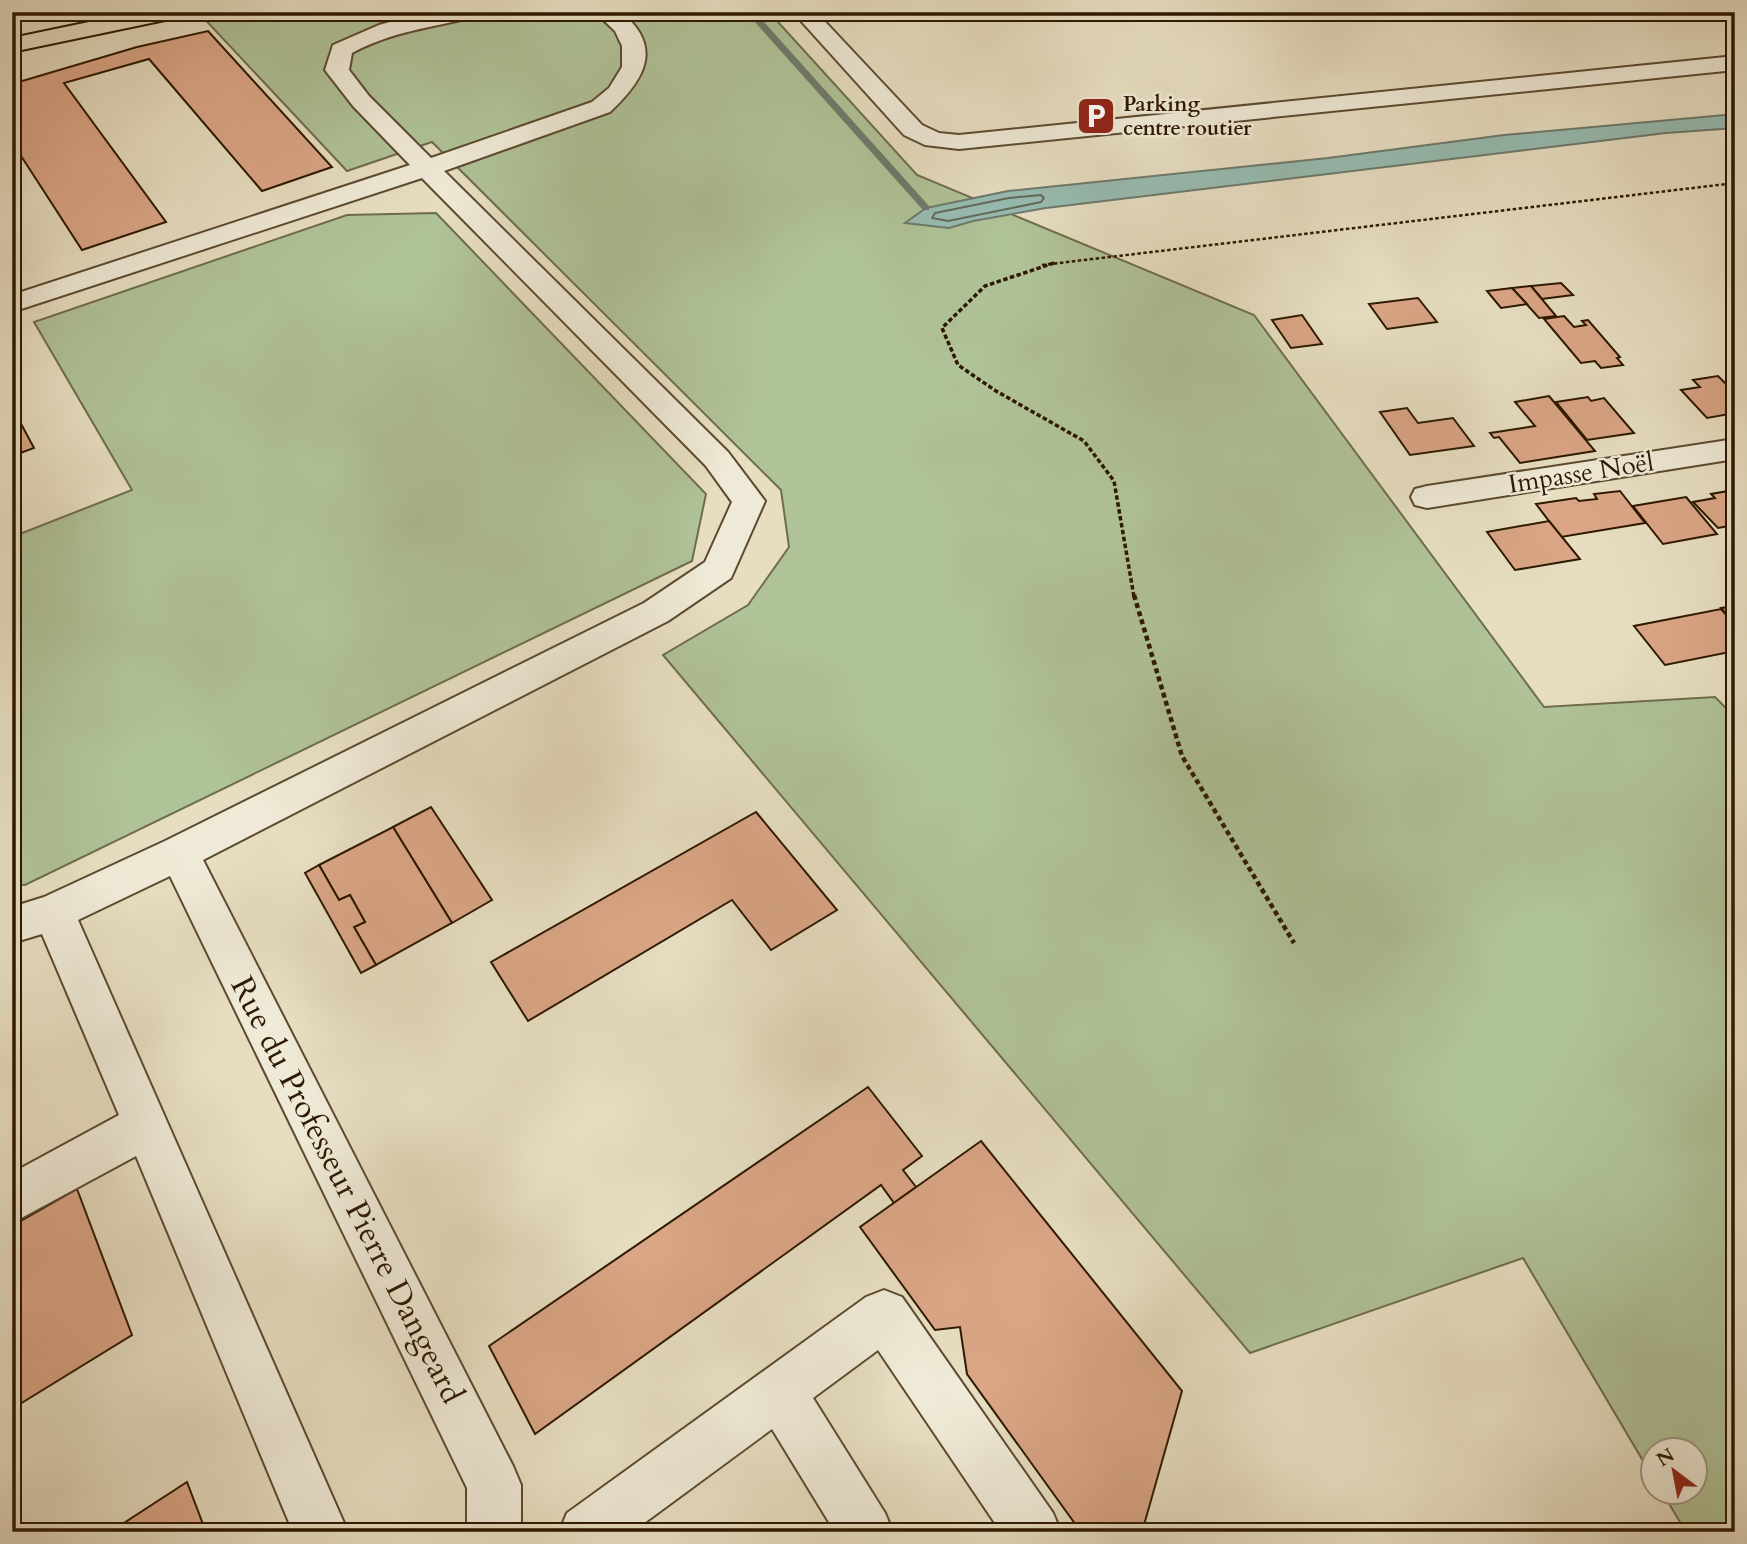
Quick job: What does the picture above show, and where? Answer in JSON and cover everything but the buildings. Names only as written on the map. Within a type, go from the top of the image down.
[{"type":"main road","points":[[12,45],[170,12]]},
{"type":"street","points":[[321,1532],[146,1125],[33,918],[179,853],[656,612],[719,569],[749,501],[717,459],[361,101],[337,70],[341,50],[370,33],[421,19],[466,12]]},
{"type":"street","points":[[12,303],[427,168],[601,107],[624,87],[636,60],[631,33],[606,12]]},
{"type":"street","points":[[804,12],[912,130],[934,140],[959,142],[1735,63]]},
{"type":"street","name":"Impasse Noël","points":[[1427,497],[1735,449]]},
{"type":"street","name":"Rue du Professeur Pierre Dangeard","points":[[179,853],[494,1485],[495,1532]]},
{"type":"street","points":[[12,1199],[146,1125]]},
{"type":"street","points":[[586,1532],[884,1315],[1034,1532]]},
{"type":"street","points":[[779,1391],[866,1532]]},
{"type":"path","points":[[1294,943],[1182,756],[1135,604],[1114,481],[1084,441],[996,391],[958,365],[942,328],[985,286],[1044,264],[1735,183]]},
{"type":"green space","points":[[198,12],[769,12],[917,175],[1254,315],[1544,707],[1715,697],[1735,717],[1735,1532],[1686,1532],[1670,1506],[1708,1506],[1708,1436],[1638,1436],[1638,1452],[1523,1258],[1250,1353],[663,655],[748,605],[789,547],[781,490],[432,142],[347,171]]},
{"type":"green space","points":[[436,213],[706,494],[692,561],[25,885],[12,884],[12,537],[132,490],[34,322],[347,215]]},
{"type":"water","points":[[1735,114],[1735,128],[1666,133],[1046,208],[949,228],[905,223],[926,208],[1008,191],[1328,158],[1504,135]]},
{"type":"waterway","points":[[750,12],[926,208]]},
{"type":"place","name":"Parking centre routier","points":[[1096,116]]}]
